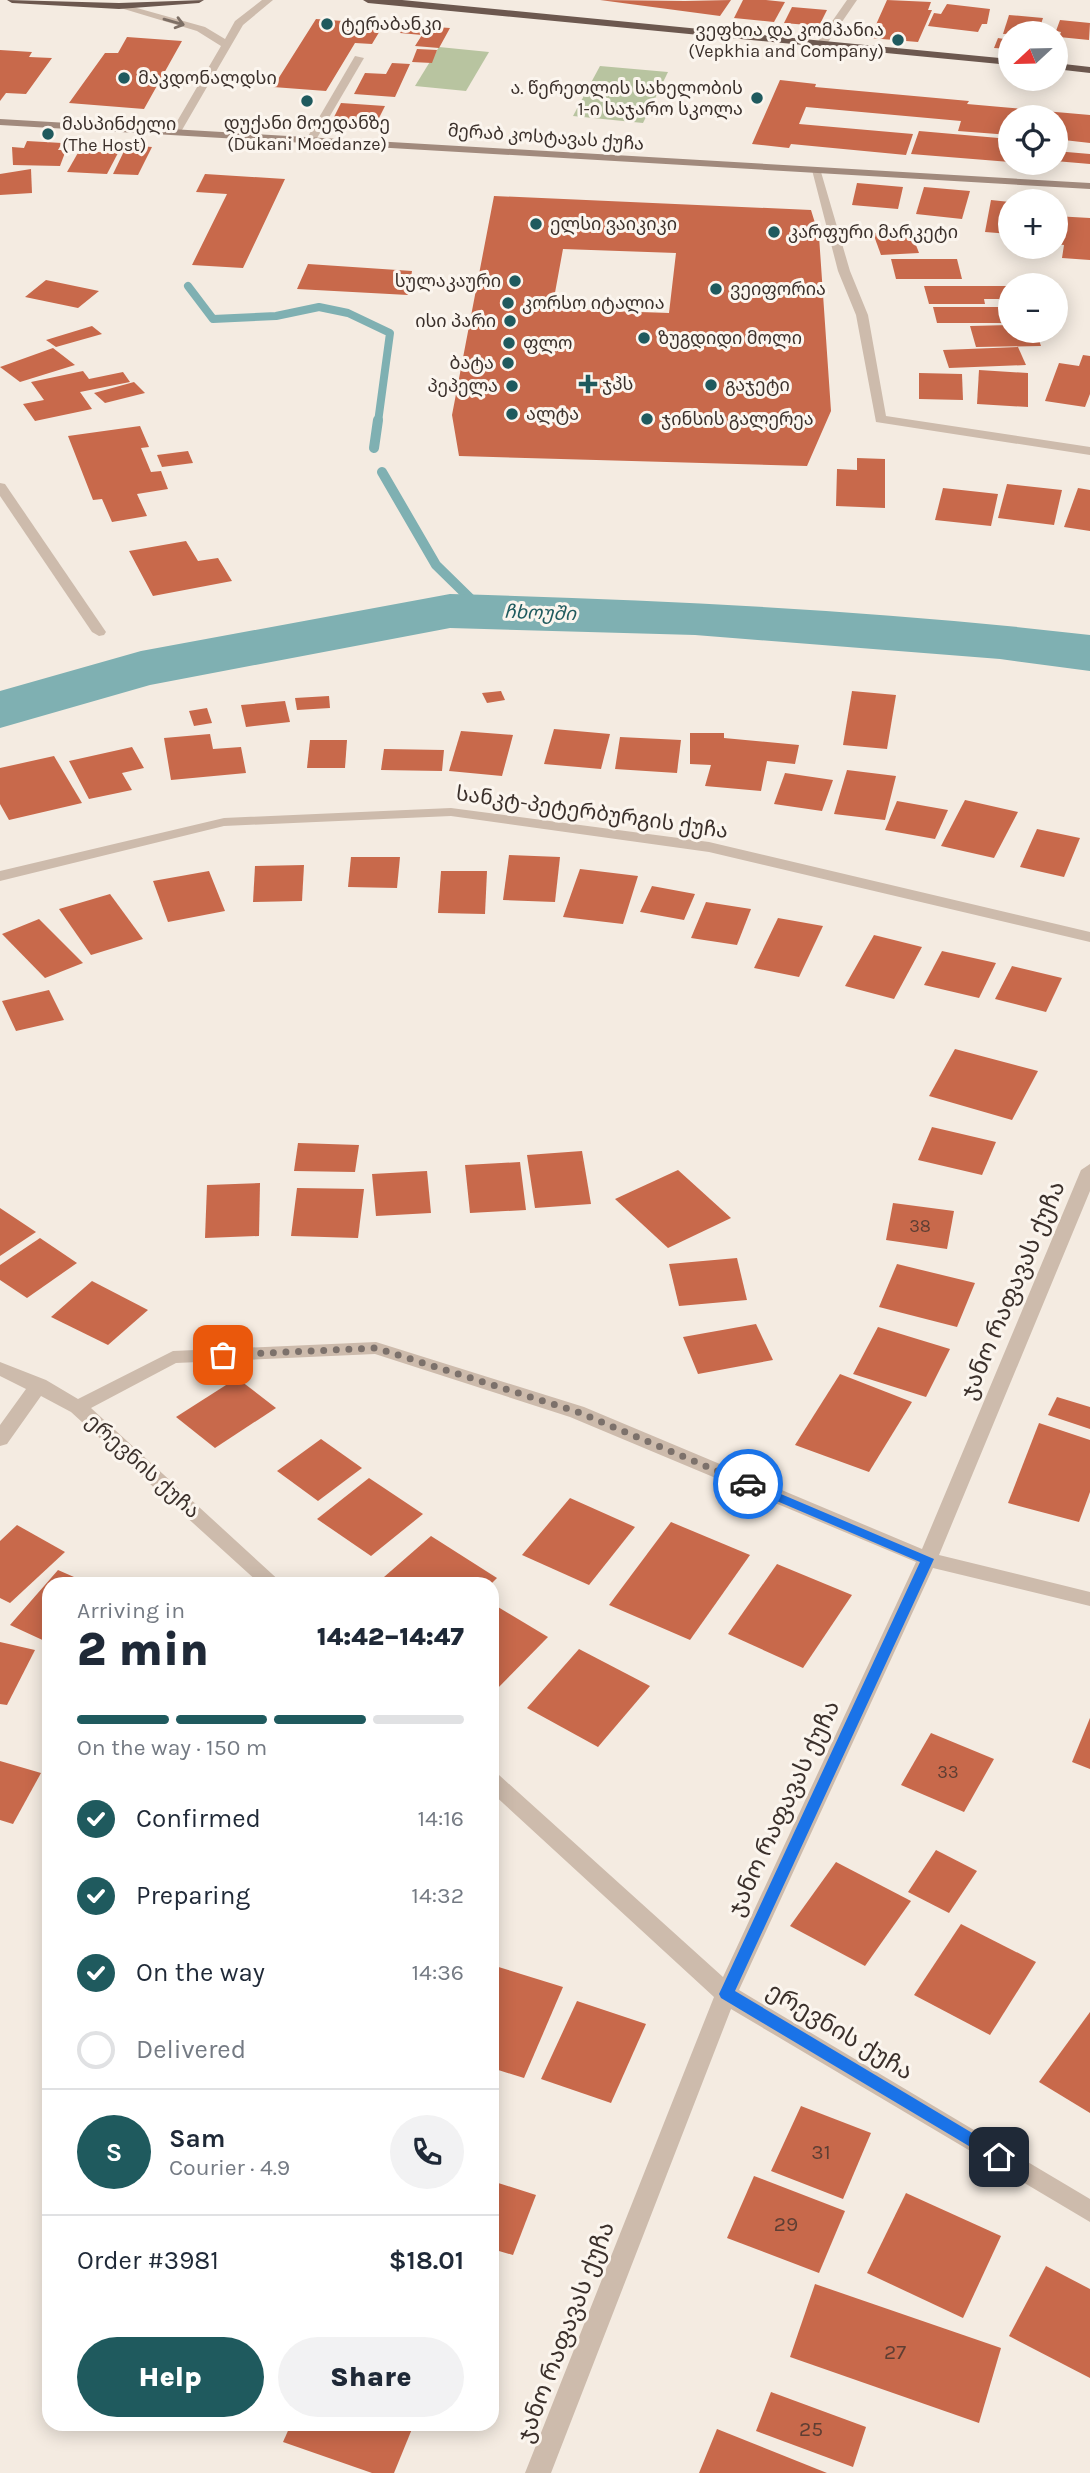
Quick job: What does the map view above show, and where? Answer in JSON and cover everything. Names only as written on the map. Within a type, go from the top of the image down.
[{"type":"highway","points":[[12,0],[119,6],[199,0]]},
{"type":"highway","points":[[119,6],[146,0]]},
{"type":"highway","points":[[368,0],[998,61]]},
{"type":"highway","points":[[1068,67],[1090,70]]},
{"type":"main road","name":"მერაბ კოსტავას ქუჩა","points":[[0,122],[177,130],[816,172],[1090,186]]},
{"type":"street","points":[[177,130],[239,23],[268,0]]},
{"type":"street","points":[[822,43],[852,0]]},
{"type":"street","points":[[119,6],[201,29],[227,45]]},
{"type":"street","points":[[312,138],[359,58]]},
{"type":"street","points":[[816,172],[844,271],[862,315],[880,419],[1090,451]]},
{"type":"street","points":[[0,487],[99,632]]},
{"type":"street","name":"სანკტ-პეტერბურგის ქუჩა","points":[[0,876],[224,822],[451,813],[709,847],[1090,937]]},
{"type":"street","name":"ჯანო რაფავას ქუჩა","points":[[538,2473],[726,1994],[927,1559],[1090,1170]]},
{"type":"street","points":[[78,1407],[173,1357],[376,1348],[578,1412],[927,1559],[1090,1599]]},
{"type":"street","name":"ერევნის ქუჩა","points":[[0,1368],[39,1385],[78,1407],[265,1577]]},
{"type":"street","points":[[0,1439],[39,1385]]},
{"type":"street","name":"ერევნის ქუჩა","points":[[499,1787],[726,1994],[1090,2211]]},
{"type":"green space","points":[[439,47],[489,52],[466,91],[415,86]]},
{"type":"green space","points":[[600,66],[668,72],[643,123],[573,116]]},
{"type":"building","points":[[600,0],[685,1],[731,0],[720,16]]},
{"type":"building","points":[[743,0],[785,2],[774,22],[734,18]]},
{"type":"building","points":[[887,0],[931,2],[928,10],[932,10],[918,42],[870,38]]},
{"type":"building","points":[[947,4],[990,9],[987,24],[982,24],[978,32],[928,26],[934,13],[941,14]]},
{"type":"building","points":[[792,7],[827,10],[819,26],[784,23]]},
{"type":"building","points":[[1009,15],[1043,18],[1042,21],[1007,21]]},
{"type":"building","points":[[316,19],[384,24],[372,44],[355,43],[326,91],[273,87]]},
{"type":"building","points":[[1060,20],[1090,23],[1089,40],[1068,38],[1068,21]]},
{"type":"building","points":[[406,25],[450,28],[439,48],[415,46],[422,35],[400,33]]},
{"type":"building","name":"მაკდონალდსი","points":[[127,37],[182,41],[144,109],[69,103],[105,53],[118,53]]},
{"type":"building","points":[[417,49],[437,50],[432,63],[412,62]]},
{"type":"building","points":[[0,50],[32,52],[29,57],[52,58],[26,94],[6,93],[0,101]]},
{"type":"building","points":[[392,63],[410,64],[395,97],[354,94],[365,73],[386,74]]},
{"type":"building","points":[[780,80],[816,84],[815,87],[969,101],[967,104],[998,107],[998,134],[958,131],[961,121],[806,107],[799,124],[913,134],[906,155],[791,144],[789,148],[752,144]]},
{"type":"building","points":[[341,103],[385,106],[375,126],[331,123]]},
{"type":"building","points":[[1068,113],[1090,115],[1090,143],[1068,140]]},
{"type":"building","points":[[919,131],[998,138],[998,161],[911,154]]},
{"type":"building","points":[[27,141],[62,143],[58,150],[66,150],[60,166],[13,165],[12,147],[24,148]]},
{"type":"building","points":[[127,145],[152,147],[138,175],[113,174]]},
{"type":"building","points":[[79,151],[118,153],[107,174],[67,172]]},
{"type":"building","points":[[1068,152],[1090,154],[1090,164],[1068,162]]},
{"type":"building","points":[[31,169],[32,193],[0,195],[0,174]]},
{"type":"building","points":[[205,174],[285,179],[243,268],[192,265],[227,194],[196,192]]},
{"type":"building","points":[[857,183],[903,187],[898,209],[852,205]]},
{"type":"building","points":[[924,187],[970,191],[962,219],[916,214]]},
{"type":"building","points":[[494,196],[811,210],[819,236],[831,411],[807,466],[459,456],[452,415]],"holes":[[[563,249],[676,253],[669,313],[552,309]]]},
{"type":"building","points":[[991,200],[998,201],[998,233],[985,232]]},
{"type":"building","points":[[1068,217],[1090,218],[1090,260],[1068,258]]},
{"type":"building","points":[[911,232],[919,253],[881,255],[873,233]]},
{"type":"building","points":[[891,259],[957,259],[962,279],[896,279]]},
{"type":"building","points":[[308,264],[412,271],[408,295],[297,289]]},
{"type":"building","points":[[46,280],[99,291],[78,308],[25,297]]},
{"type":"building","points":[[924,286],[998,286],[998,299],[984,299],[985,304],[929,304]]},
{"type":"building","points":[[933,307],[998,307],[998,323],[937,323]]},
{"type":"building","points":[[998,325],[998,343],[1040,343],[1041,346],[976,347],[970,326]]},
{"type":"building","points":[[92,326],[102,334],[56,347],[46,340]]},
{"type":"building","points":[[1018,347],[1026,365],[949,368],[943,350]]},
{"type":"building","points":[[53,348],[75,365],[20,382],[0,367]]},
{"type":"building","points":[[1083,355],[1090,356],[1090,394],[1085,407],[1045,401],[1059,363],[1079,366]]},
{"type":"building","points":[[979,370],[1028,373],[1028,407],[977,404]]},
{"type":"building","points":[[83,371],[89,379],[123,372],[130,382],[80,392],[92,409],[35,421],[23,404],[44,400],[31,382]]},
{"type":"building","points":[[919,373],[962,374],[963,400],[919,399]]},
{"type":"building","points":[[134,382],[145,393],[105,403],[94,393]]},
{"type":"building","points":[[140,426],[149,447],[141,448],[151,472],[161,471],[168,489],[137,494],[147,516],[112,522],[102,499],[93,500],[68,436]]},
{"type":"building","points":[[188,451],[193,463],[162,467],[157,455]]},
{"type":"building","points":[[857,458],[885,459],[885,508],[836,506],[837,469],[857,470]]},
{"type":"building","points":[[1007,484],[1062,490],[1054,525],[998,518]]},
{"type":"building","points":[[943,488],[998,494],[991,526],[935,520]]},
{"type":"building","points":[[1078,488],[1090,490],[1090,531],[1064,527]]},
{"type":"building","points":[[186,541],[198,561],[218,558],[232,581],[153,596],[129,551]]},
{"type":"building","points":[[501,691],[505,700],[487,703],[482,693]]},
{"type":"building","points":[[852,691],[896,695],[887,749],[843,745]]},
{"type":"building","points":[[329,696],[330,708],[297,710],[295,698]]},
{"type":"building","points":[[285,701],[290,722],[246,727],[241,705]]},
{"type":"building","points":[[207,708],[212,723],[194,726],[189,711]]},
{"type":"building","points":[[554,729],[610,734],[601,769],[544,764]]},
{"type":"building","points":[[461,731],[513,735],[502,776],[449,771]]},
{"type":"building","points":[[690,733],[724,733],[724,738],[799,745],[795,764],[767,761],[761,791],[705,786],[711,765],[690,764]]},
{"type":"building","points":[[210,734],[213,749],[241,747],[246,773],[171,780],[164,738]]},
{"type":"building","points":[[620,737],[681,740],[677,773],[615,769]]},
{"type":"building","points":[[310,740],[347,740],[345,768],[307,768]]},
{"type":"building","points":[[132,747],[144,768],[122,773],[132,790],[89,799],[69,761]]},
{"type":"building","points":[[384,749],[444,750],[442,771],[381,770]]},
{"type":"building","points":[[54,756],[82,803],[9,820],[0,804],[0,768]]},
{"type":"building","points":[[847,770],[896,776],[885,820],[834,814]]},
{"type":"building","points":[[785,773],[833,780],[822,811],[774,804]]},
{"type":"building","points":[[965,800],[1018,812],[994,858],[941,846]]},
{"type":"building","points":[[897,801],[948,810],[935,839],[885,830]]},
{"type":"building","points":[[1037,829],[1080,838],[1064,877],[1020,867]]},
{"type":"building","points":[[509,855],[560,857],[555,902],[503,900]]},
{"type":"building","points":[[351,857],[400,857],[397,888],[348,887]]},
{"type":"building","points":[[304,865],[302,901],[253,902],[255,866]]},
{"type":"building","points":[[580,869],[638,876],[623,924],[563,917]]},
{"type":"building","points":[[209,871],[225,911],[168,922],[153,881]]},
{"type":"building","points":[[441,871],[487,871],[485,914],[438,913]]},
{"type":"building","points":[[652,886],[695,894],[684,920],[640,912]]},
{"type":"building","points":[[110,894],[143,939],[91,955],[59,909]]},
{"type":"building","points":[[706,902],[751,909],[737,945],[691,938]]},
{"type":"building","points":[[778,918],[823,926],[799,977],[754,968]]},
{"type":"building","points":[[39,919],[83,963],[45,978],[2,934]]},
{"type":"building","points":[[874,935],[922,947],[894,999],[845,986]]},
{"type":"building","points":[[942,951],[996,963],[979,998],[924,985]]},
{"type":"building","points":[[1012,966],[1062,978],[1046,1012],[995,999]]},
{"type":"building","points":[[49,990],[64,1020],[16,1031],[2,1001]]},
{"type":"building","points":[[955,1049],[1038,1071],[1012,1120],[929,1096]]},
{"type":"building","points":[[932,1127],[996,1142],[982,1175],[918,1160]]},
{"type":"building","points":[[298,1143],[359,1145],[355,1172],[294,1171]]},
{"type":"building","points":[[582,1151],[591,1204],[535,1208],[527,1155]]},
{"type":"building","points":[[520,1162],[526,1210],[470,1213],[465,1165]]},
{"type":"building","points":[[678,1170],[731,1218],[668,1248],[615,1199]]},
{"type":"building","points":[[427,1171],[431,1213],[376,1216],[372,1174]]},
{"type":"building","points":[[260,1183],[259,1236],[205,1238],[207,1185]]},
{"type":"building","points":[[297,1188],[364,1189],[358,1238],[291,1236]]},
{"type":"building","points":[[893,1203],[954,1211],[947,1249],[886,1240]]},
{"type":"building","points":[[0,1208],[36,1232],[0,1256]]},
{"type":"building","points":[[40,1238],[77,1263],[27,1298],[0,1280],[0,1265]]},
{"type":"building","points":[[737,1258],[747,1300],[679,1306],[669,1264]]},
{"type":"building","points":[[897,1264],[975,1283],[957,1327],[879,1307]]},
{"type":"building","points":[[92,1281],[148,1310],[108,1345],[51,1317]]},
{"type":"building","points":[[756,1324],[773,1360],[698,1374],[683,1337]]},
{"type":"building","points":[[878,1327],[950,1349],[926,1397],[853,1374]]},
{"type":"building","points":[[840,1374],[912,1402],[869,1472],[795,1445]]},
{"type":"building","points":[[237,1378],[276,1408],[215,1448],[176,1417]]},
{"type":"building","points":[[1057,1397],[1090,1407],[1090,1429],[1048,1415]]},
{"type":"building","points":[[1039,1423],[1090,1440],[1090,1492],[1079,1522],[1008,1503]]},
{"type":"building","points":[[321,1439],[362,1468],[318,1501],[277,1471]]},
{"type":"building","points":[[369,1478],[423,1514],[371,1556],[317,1519]]},
{"type":"building","points":[[570,1498],[635,1527],[589,1585],[522,1555]]},
{"type":"building","points":[[671,1522],[750,1555],[690,1640],[609,1605]]},
{"type":"building","points":[[17,1525],[65,1552],[10,1603],[0,1598],[0,1541]]},
{"type":"building","points":[[431,1536],[495,1577],[384,1577]]},
{"type":"building","points":[[777,1564],[852,1595],[803,1668],[728,1634]]},
{"type":"building","points":[[58,1570],[74,1577],[52,1577]]},
{"type":"building","points":[[42,1588],[42,1640],[10,1625]]},
{"type":"building","points":[[499,1608],[548,1637],[499,1687]]},
{"type":"building","points":[[0,1642],[35,1650],[7,1705],[0,1704]]},
{"type":"building","points":[[579,1649],[650,1686],[598,1747],[527,1708]]},
{"type":"building","points":[[1090,1718],[1090,1769],[1072,1762]]},
{"type":"building","points":[[931,1733],[994,1759],[964,1812],[901,1785]]},
{"type":"building","points":[[0,1761],[41,1773],[13,1824],[0,1820]]},
{"type":"building","points":[[936,1850],[977,1871],[949,1913],[908,1892]]},
{"type":"building","points":[[836,1862],[911,1901],[865,1966],[790,1926]]},
{"type":"building","points":[[961,1924],[1036,1962],[990,2035],[914,1995]]},
{"type":"building","points":[[499,1967],[563,1987],[524,2078],[499,2070]]},
{"type":"building","points":[[577,2001],[646,2024],[611,2103],[541,2079]]},
{"type":"building","points":[[1090,2012],[1090,2113],[1039,2082]]},
{"type":"building","points":[[801,2106],[871,2133],[843,2199],[771,2171]]},
{"type":"building","points":[[754,2176],[845,2211],[819,2273],[727,2238]]},
{"type":"building","points":[[499,2183],[536,2195],[513,2255],[499,2251]]},
{"type":"building","points":[[906,2193],[1001,2236],[963,2318],[867,2273]]},
{"type":"building","points":[[1046,2266],[1090,2289],[1090,2378],[1009,2336]]},
{"type":"building","points":[[815,2284],[1001,2348],[979,2423],[790,2357]]},
{"type":"building","points":[[771,2392],[866,2427],[853,2467],[756,2431]]},
{"type":"building","points":[[717,2429],[827,2473],[699,2473]]},
{"type":"building","points":[[288,2431],[411,2431],[394,2473],[372,2473],[283,2442]]},
{"type":"waterway","points":[[188,286],[213,319],[276,316],[319,307],[348,313],[390,333],[378,422]]},
{"type":"waterway","points":[[374,448],[378,420]]},
{"type":"waterway","points":[[382,472],[436,565],[484,612]]},
{"type":"waterway","name":"ჩხოუში","points":[[0,710],[141,669],[450,611],[695,618],[1000,642],[1090,653]]},
{"type":"way so far","points":[[223,1355],[376,1348],[578,1412],[748,1484]]},
{"type":"place","name":"ტერაბანკი","points":[[327,24]]},
{"type":"place","name":"ვეფხია და კომპანია (Vepkhia and Company)","points":[[898,40]]},
{"type":"place","name":"მაკდონალდსი","points":[[124,78]]},
{"type":"place","name":"ა. წერეთლის სახელობის 1-ი საჯარო სკოლა","points":[[757,98]]},
{"type":"place","name":"დუქანი მოედანზე (Dukani Moedanze)","points":[[307,101]]},
{"type":"place","name":"მასპინძელი (The Host)","points":[[48,134]]},
{"type":"place","name":"ელსი ვაიკიკი","points":[[536,224]]},
{"type":"place","name":"კარფური მარკეტი","points":[[774,232]]},
{"type":"place","name":"სულაკაური","points":[[515,281]]},
{"type":"place","name":"ვეიფორია","points":[[716,289]]},
{"type":"place","name":"კორსო იტალია","points":[[508,303]]},
{"type":"place","name":"ისი პარი","points":[[510,321]]},
{"type":"place","name":"ზუგდიდი მოლი","points":[[644,338]]},
{"type":"place","name":"ფლო","points":[[509,343]]},
{"type":"place","name":"ბატა","points":[[508,363]]},
{"type":"place","name":"ჯპს","points":[[588,384]]},
{"type":"place","name":"გაჯეტი","points":[[711,385]]},
{"type":"place","name":"პეპელა","points":[[512,386]]},
{"type":"place","name":"ალტა","points":[[512,414]]},
{"type":"place","name":"ჯინსის გალერეა","points":[[647,419]]},
{"type":"route","points":[[748,1484],[927,1559],[726,1994],[999,2157]]}]
